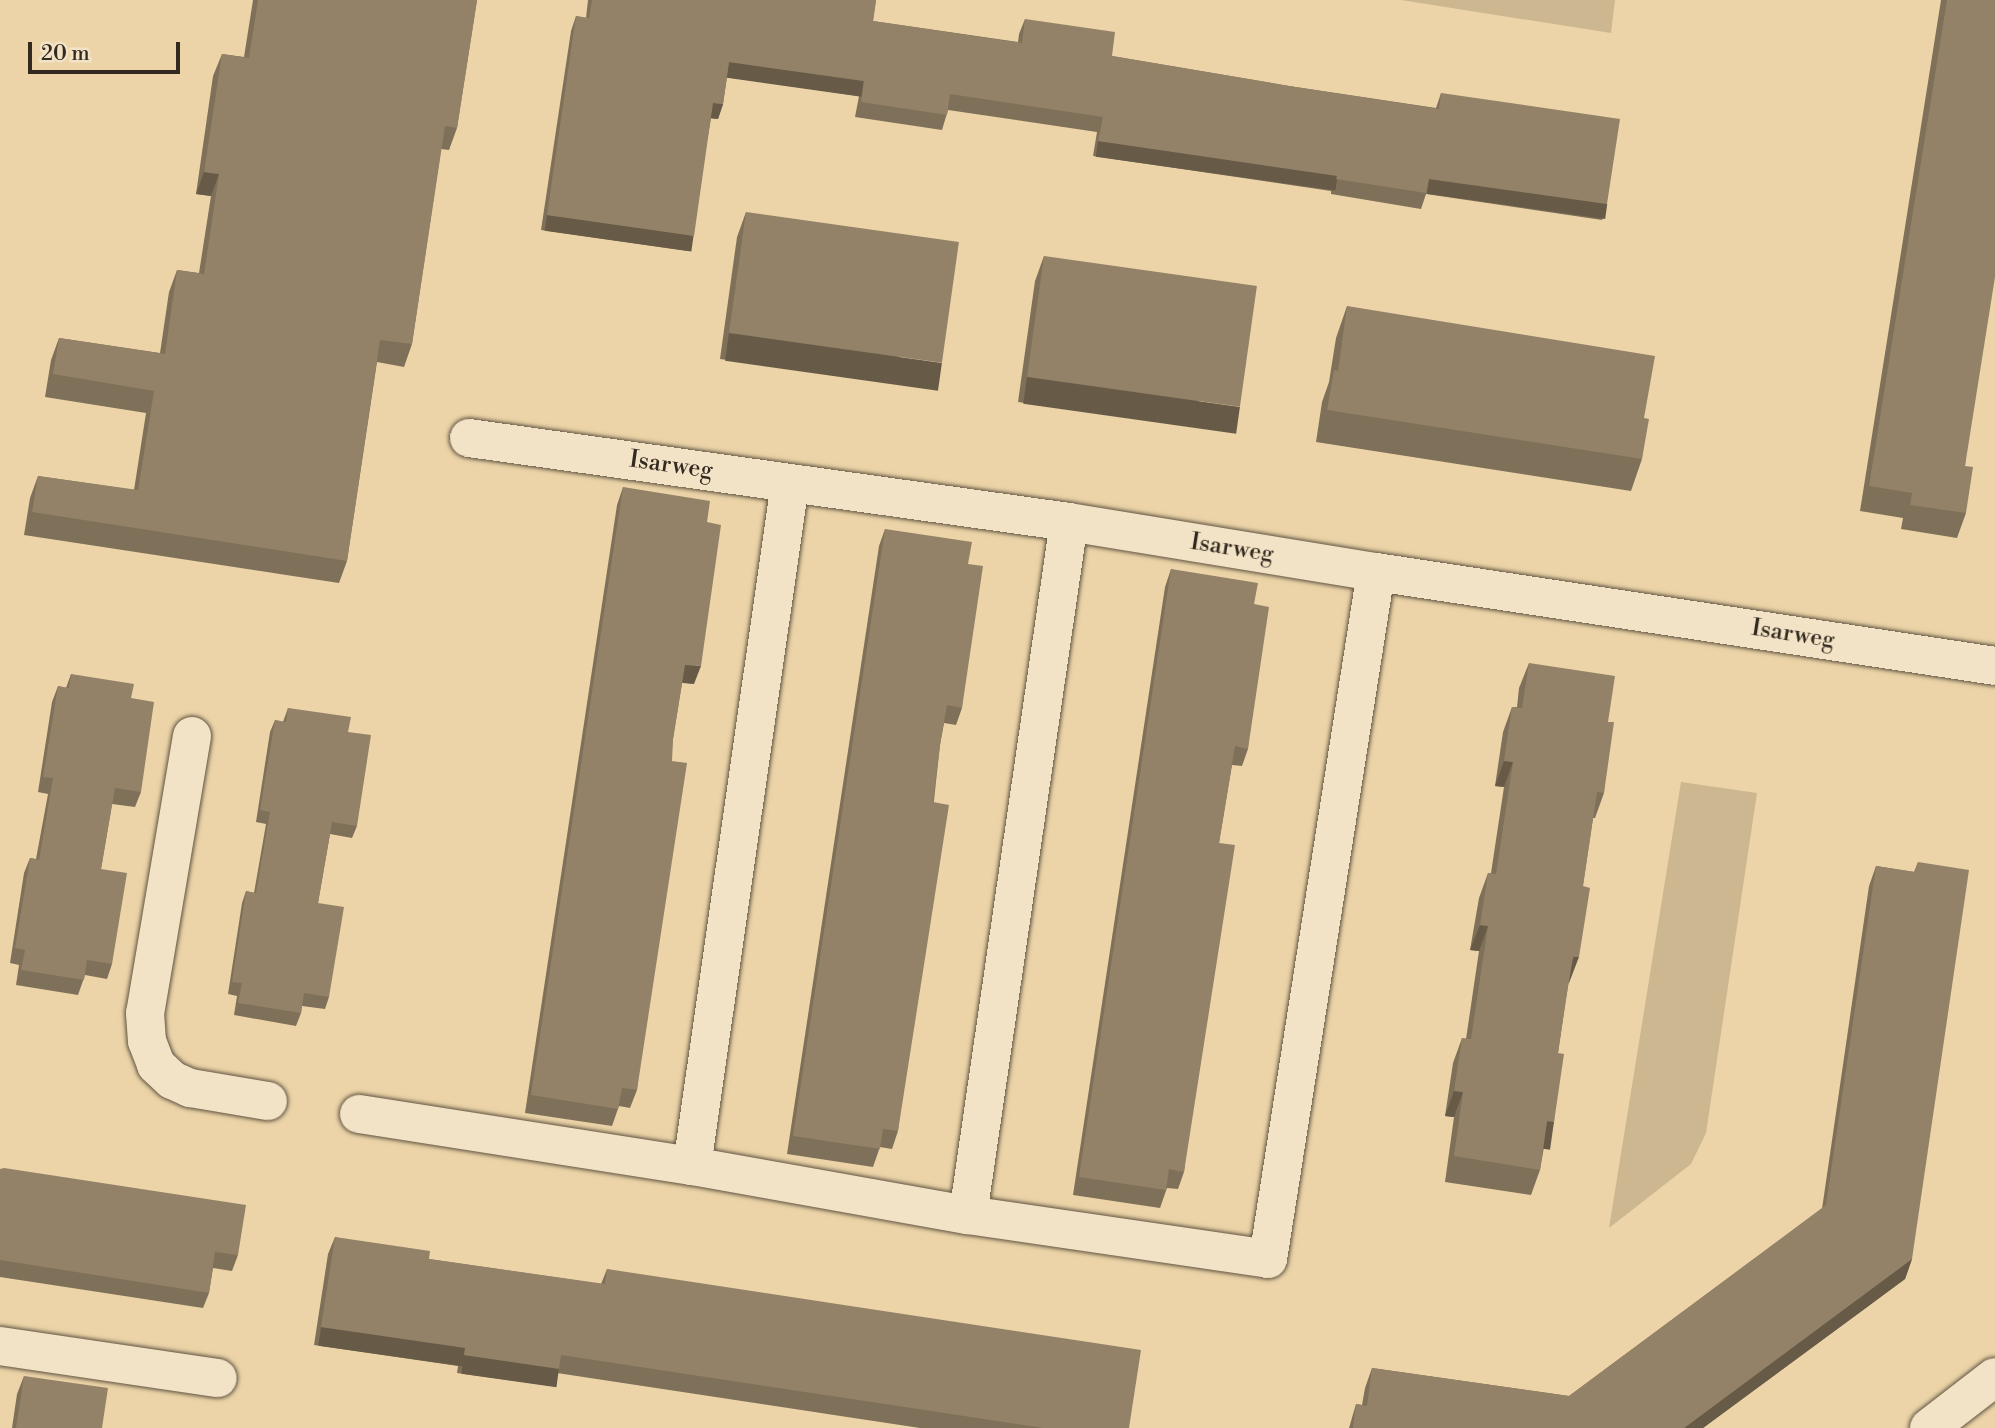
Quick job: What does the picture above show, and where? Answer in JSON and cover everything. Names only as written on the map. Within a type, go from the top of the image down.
[{"type":"street","name":"Isarweg","points":[[468,438],[1069,522],[1376,572],[1995,666]]},
{"type":"street","points":[[692,1166],[790,483]]},
{"type":"street","points":[[968,1215],[1069,522]]},
{"type":"street","points":[[359,1114],[692,1166],[968,1215],[1268,1259],[1376,572]]},
{"type":"street","points":[[192,736],[145,1013],[147,1041],[156,1065],[172,1080],[190,1088],[268,1101]]},
{"type":"street","points":[[0,1346],[218,1378]]},
{"type":"street","points":[[1929,1428],[1995,1377]]},
{"type":"shaded area","points":[[1401,0],[1615,0],[1611,33]]},
{"type":"shaded area","points":[[1681,782],[1757,793],[1706,1133],[1691,1164],[1609,1228]]},
{"type":"building","points":[[258,0],[477,0],[457,128],[445,126],[412,344],[380,340],[347,561],[32,512],[38,476],[138,490],[154,391],[53,374],[59,338],[165,354],[177,270],[204,274],[219,174],[204,172],[222,54],[249,58]]},
{"type":"building","points":[[592,0],[876,0],[873,21],[1022,43],[1025,19],[1115,32],[1112,56],[1289,86],[1439,109],[1441,93],[1620,119],[1607,204],[1429,179],[1426,193],[1336,179],[1337,176],[1098,141],[1103,117],[950,94],[947,115],[861,102],[864,81],[729,62],[723,104],[713,103],[694,236],[547,215],[576,16],[589,18]]},
{"type":"building","points":[[1947,0],[1995,0],[1995,277],[1965,466],[1973,467],[1966,513],[1910,505],[1912,493],[1869,486]]},
{"type":"building","points":[[746,212],[959,242],[942,363],[729,333]]},
{"type":"building","points":[[1044,256],[1257,286],[1240,407],[1027,377]]},
{"type":"building","points":[[1347,306],[1655,356],[1644,418],[1649,419],[1642,459],[1327,410],[1334,370],[1338,371]]},
{"type":"building","points":[[623,487],[710,501],[707,522],[721,525],[701,666],[685,665],[673,739],[672,761],[687,763],[637,1090],[622,1088],[618,1109],[531,1095]]},
{"type":"building","points":[[885,529],[972,542],[968,564],[983,566],[962,708],[947,705],[940,745],[933,802],[949,805],[898,1131],[883,1129],[880,1149],[793,1136]]},
{"type":"building","points":[[1171,569],[1258,583],[1254,604],[1269,607],[1248,749],[1235,746],[1219,843],[1235,845],[1184,1172],[1169,1169],[1166,1190],[1079,1177]]},
{"type":"building","points":[[1529,663],[1615,676],[1608,722],[1614,722],[1604,793],[1597,792],[1583,886],[1590,888],[1579,957],[1573,957],[1565,1005],[1558,1053],[1564,1054],[1554,1122],[1547,1121],[1540,1170],[1454,1156],[1463,1092],[1454,1091],[1462,1038],[1471,1039],[1488,926],[1480,925],[1488,873],[1496,874],[1513,762],[1504,761],[1512,707],[1522,708]]},
{"type":"building","points":[[71,674],[134,684],[131,698],[154,702],[141,792],[115,788],[101,869],[127,873],[112,964],[87,960],[84,980],[21,970],[25,950],[15,948],[30,858],[39,860],[53,778],[43,777],[58,686],[69,688]]},
{"type":"building","points":[[288,708],[351,717],[348,732],[371,735],[357,826],[332,822],[318,903],[344,907],[329,997],[304,993],[301,1013],[238,1003],[242,983],[232,982],[246,891],[256,893],[270,812],[260,810],[275,720],[286,722]]},
{"type":"building","points":[[1918,862],[1969,870],[1912,1259],[1684,1428],[1353,1428],[1356,1404],[1367,1406],[1372,1368],[1569,1396],[1826,1205],[1876,866],[1915,872]]},
{"type":"building","points":[[0,1169],[246,1205],[238,1255],[215,1252],[209,1293],[0,1260]]},
{"type":"building","points":[[335,1237],[430,1251],[429,1259],[605,1284],[607,1269],[1141,1350],[1129,1428],[1043,1428],[561,1355],[559,1369],[464,1355],[465,1348],[321,1327]]},
{"type":"building","points":[[24,1376],[108,1388],[102,1428],[16,1428]]}]
